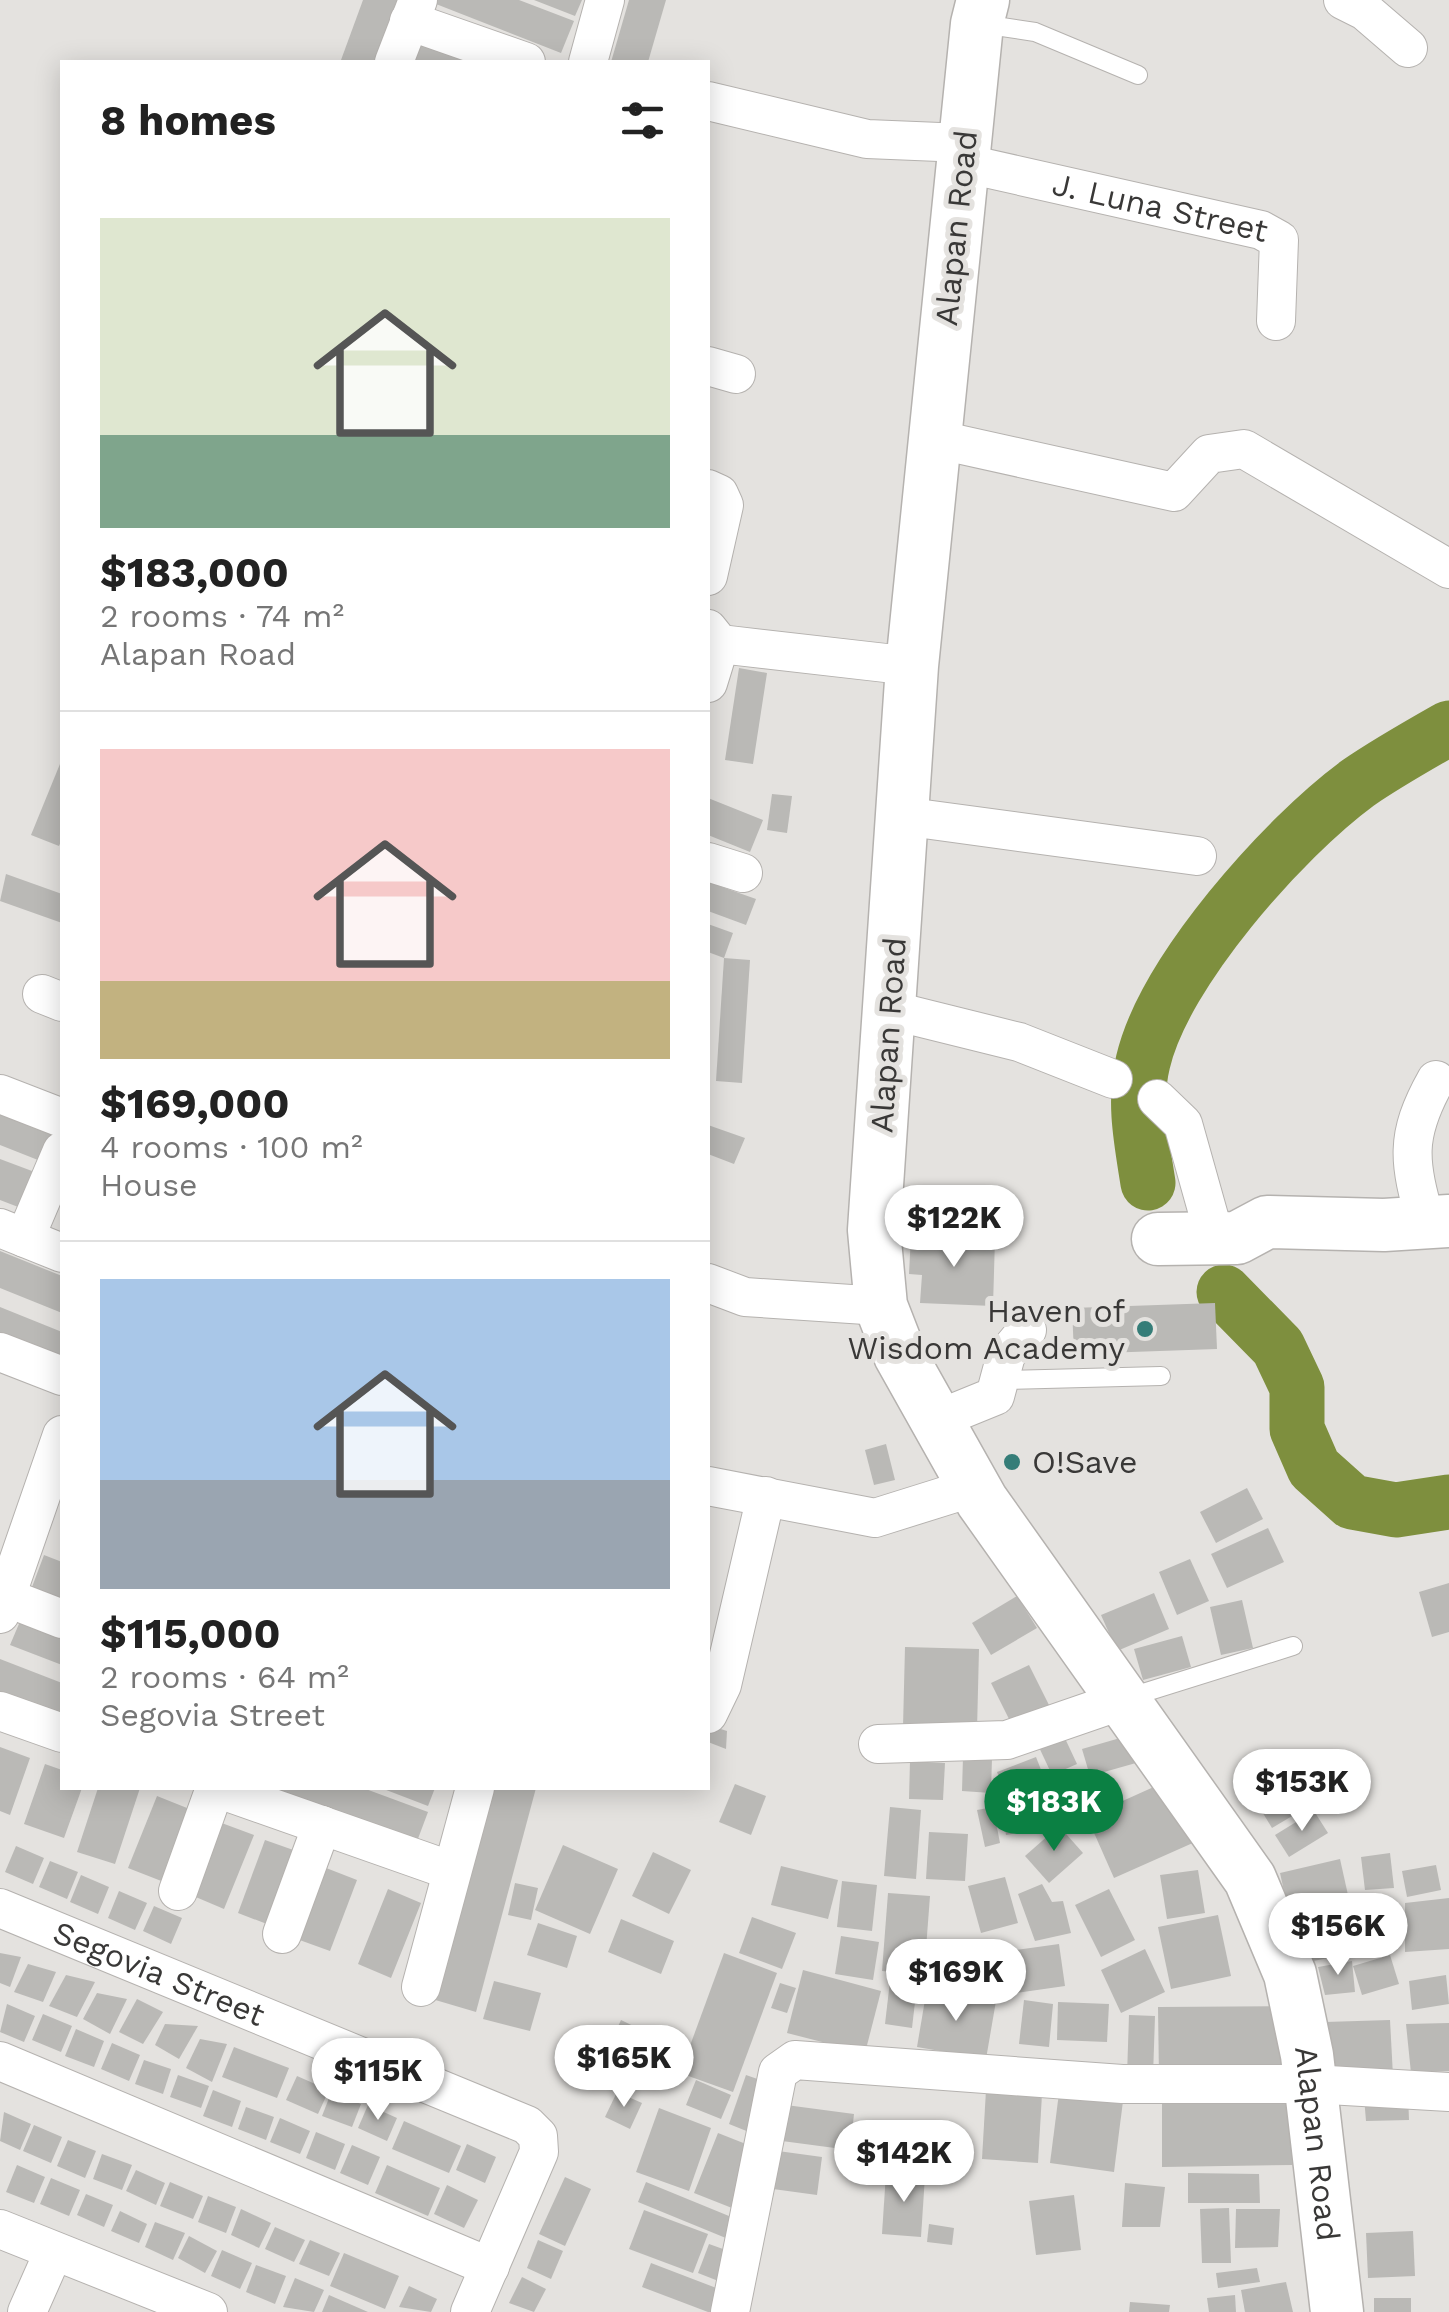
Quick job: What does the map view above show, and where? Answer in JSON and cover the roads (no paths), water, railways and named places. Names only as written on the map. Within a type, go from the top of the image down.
[{"type":"street","points":[[589,60],[605,0]]},
{"type":"street","points":[[1344,0],[1365,11],[1408,48]]},
{"type":"street","points":[[395,60],[414,10],[522,60]]},
{"type":"street","name":"Alapan Road","points":[[980,12],[912,666],[874,1230],[863,1305],[900,1354],[974,1487],[1250,1879],[1290,1974],[1310,2084],[1336,2312]]},
{"type":"street","points":[[710,101],[867,139],[964,153]]},
{"type":"street","name":"J. Luna Street","points":[[964,153],[1261,230],[1279,240],[1276,321]]},
{"type":"street","points":[[935,439],[1174,492],[1209,454],[1244,449],[1449,568]]},
{"type":"street","points":[[710,490],[719,494],[724,505],[710,567]]},
{"type":"street","points":[[710,668],[714,636],[912,666]]},
{"type":"street","points":[[902,816],[1197,856]]},
{"type":"street","points":[[890,1010],[1019,1042],[1114,1079]]},
{"type":"street","points":[[1158,1239],[1226,1238],[1267,1222],[1442,1232],[1410,1154],[1419,1110],[1442,1083]]},
{"type":"street","points":[[0,1094],[60,1117]]},
{"type":"street","points":[[1156,1099],[1183,1124],[1226,1238]]},
{"type":"street","points":[[60,1154],[12,1233],[60,1252]]},
{"type":"street","points":[[710,1284],[745,1297],[863,1305]]},
{"type":"street","points":[[936,1420],[995,1396],[1003,1380],[1006,1354],[1026,1330]]},
{"type":"street","points":[[0,1352],[60,1375]]},
{"type":"street","points":[[60,1447],[55,1477],[2,1603],[60,1618]]},
{"type":"street","points":[[710,1486],[875,1518],[974,1487]]},
{"type":"street","points":[[710,1710],[722,1686],[766,1496]]},
{"type":"street","points":[[878,1744],[1006,1740],[1122,1700]]},
{"type":"street","points":[[0,1711],[60,1732]]},
{"type":"street","points":[[178,1890],[215,1790]]},
{"type":"street","points":[[222,1790],[452,1872]]},
{"type":"street","points":[[421,1987],[474,1790]]},
{"type":"street","points":[[282,1934],[322,1825]]},
{"type":"street","name":"Segovia Street","points":[[0,1908],[527,2125],[538,2136],[539,2152],[490,2267]]},
{"type":"street","points":[[730,2312],[778,2072],[794,2060],[1122,2084],[1310,2084],[1449,2092]]},
{"type":"street","points":[[0,2061],[490,2267],[470,2312]]},
{"type":"street","points":[[0,2229],[208,2312]]},
{"type":"street","points":[[27,2312],[54,2251]]},
{"type":"lane","points":[[980,12],[1138,75]]},
{"type":"lane","points":[[1003,1380],[1161,1376]]},
{"type":"lane","points":[[1122,1700],[1293,1646]]},
{"type":"waterway","points":[[1148,1183],[1139,1108],[1143,1062],[1155,1026],[1200,949],[1263,872],[1328,807],[1358,783],[1449,728]]},
{"type":"waterway","points":[[1224,1292],[1278,1347],[1297,1387],[1297,1429],[1314,1468],[1352,1502],[1396,1510],[1449,1502]]},
{"type":"place","name":"Haven of Wisdom Academy","points":[[1145,1329]]},
{"type":"place","name":"O!Save","points":[[1012,1462]]}]
